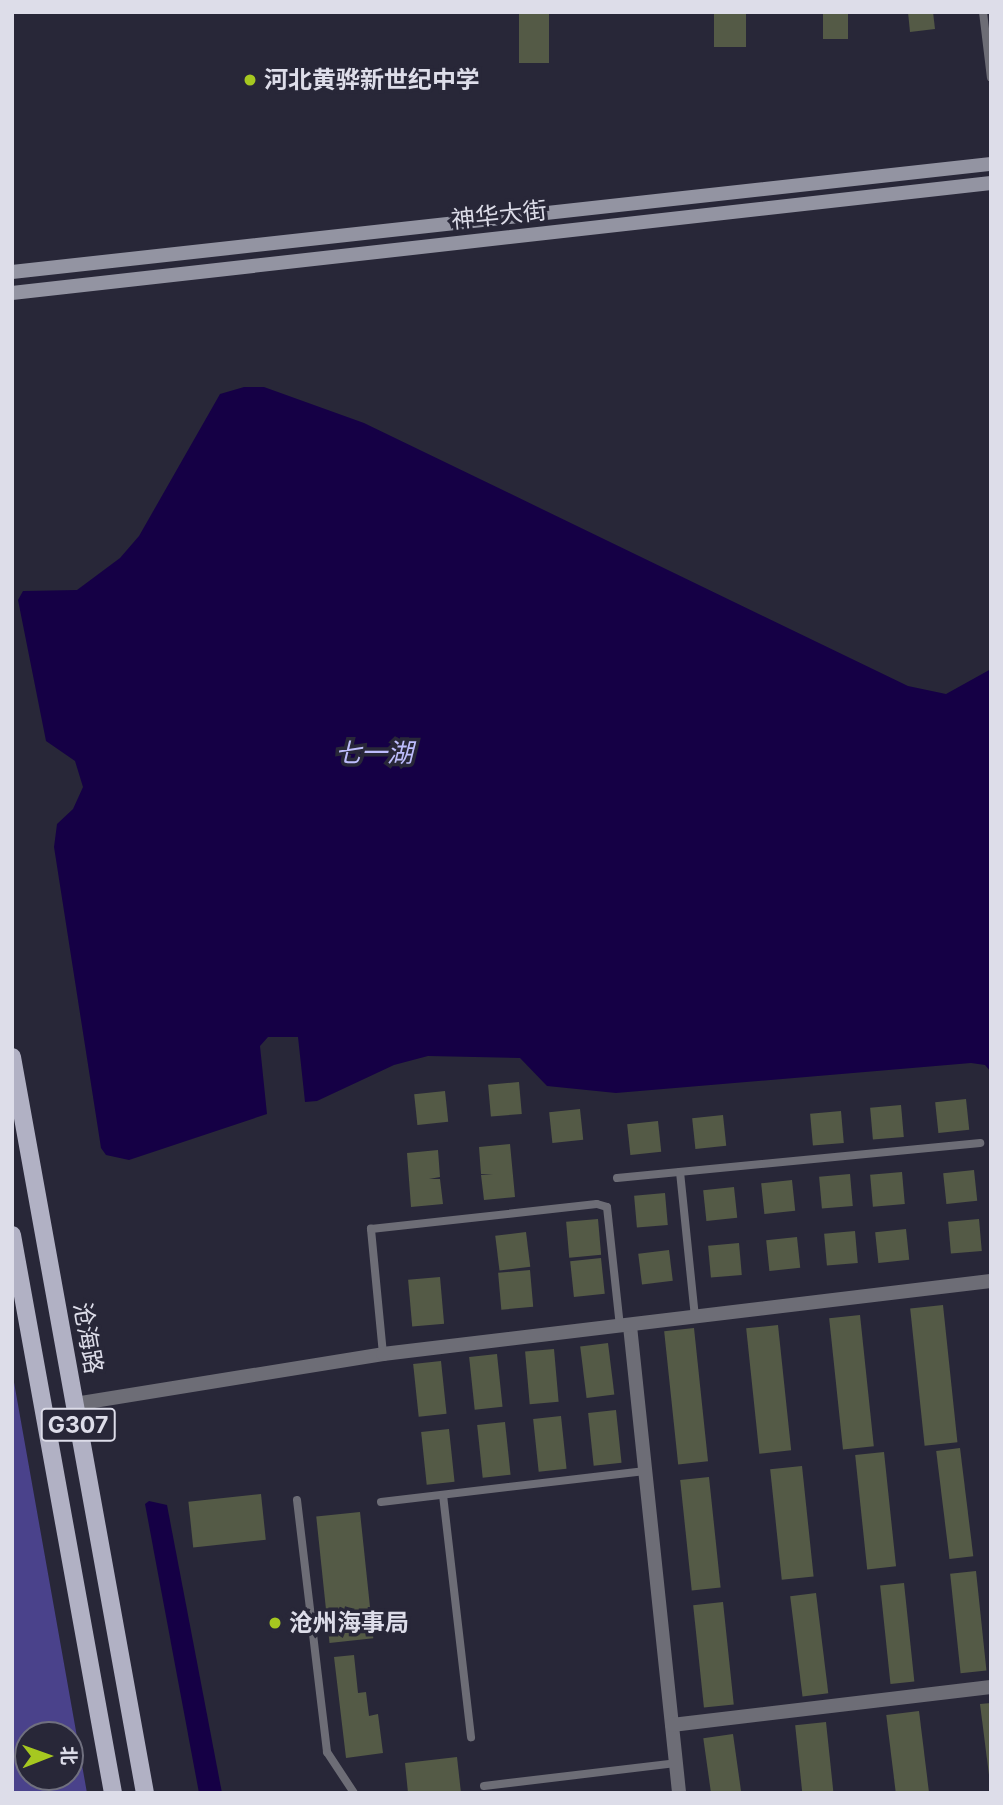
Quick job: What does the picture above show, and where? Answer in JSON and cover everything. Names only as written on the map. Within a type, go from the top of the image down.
[{"type":"main road","name":"神华大街","points":[[12,272],[991,164]]},
{"type":"main road","name":"神华大街","points":[[12,293],[991,183]]},
{"type":"main road","name":"沧海路","points":[[12,1057],[145,1793]]},
{"type":"main road","name":"G307","points":[[12,1236],[113,1793]]},
{"type":"street","points":[[75,1404],[383,1354],[991,1281]]},
{"type":"street","points":[[625,1326],[645,1471],[679,1793]]},
{"type":"street","points":[[672,1725],[991,1687]]},
{"type":"lane","points":[[984,12],[991,78]]},
{"type":"lane","points":[[617,1178],[980,1143]]},
{"type":"lane","points":[[680,1172],[695,1318]]},
{"type":"lane","points":[[383,1354],[371,1229],[597,1204],[607,1207],[625,1326]]},
{"type":"lane","points":[[381,1502],[645,1471]]},
{"type":"lane","points":[[443,1495],[471,1737]]},
{"type":"lane","points":[[297,1500],[327,1752],[354,1793]]},
{"type":"lane","points":[[484,1786],[676,1763]]},
{"type":"shaded area","points":[[12,1371],[74,1721],[14,1721],[14,1791],[84,1791],[84,1776],[87,1793],[12,1793]]},
{"type":"water","name":"七一湖","points":[[244,387],[264,387],[364,423],[908,686],[946,694],[991,669],[991,1072],[985,1065],[971,1063],[616,1093],[547,1086],[520,1058],[428,1056],[394,1065],[317,1101],[305,1102],[298,1037],[268,1037],[260,1046],[267,1114],[129,1160],[106,1155],[101,1148],[54,847],[57,824],[73,809],[83,787],[75,761],[46,741],[18,600],[23,591],[77,590],[120,558],[139,536],[220,394]]},
{"type":"water","points":[[149,1501],[167,1505],[222,1793],[199,1793],[145,1504]]},
{"type":"building","points":[[519,12],[549,12],[549,63],[519,63]]},
{"type":"building","points":[[714,12],[746,12],[746,47],[714,47]]},
{"type":"building","points":[[823,12],[848,12],[848,39],[823,39]]},
{"type":"building","points":[[908,12],[933,12],[935,29],[910,32]]},
{"type":"building","points":[[519,1082],[522,1114],[491,1117],[488,1085]]},
{"type":"building","points":[[445,1091],[448,1122],[417,1125],[414,1094]]},
{"type":"building","points":[[966,1099],[969,1130],[938,1133],[935,1102]]},
{"type":"building","points":[[901,1105],[904,1137],[873,1140],[870,1108]]},
{"type":"building","points":[[580,1109],[583,1140],[552,1143],[549,1112]]},
{"type":"building","points":[[841,1111],[844,1143],[813,1146],[810,1114]]},
{"type":"building","points":[[723,1115],[726,1146],[695,1149],[692,1118]]},
{"type":"building","points":[[658,1121],[661,1152],[630,1155],[627,1124]]},
{"type":"building","points":[[510,1144],[515,1197],[484,1200],[481,1175],[493,1174],[481,1174],[479,1147]]},
{"type":"building","points":[[438,1150],[440,1177],[429,1179],[440,1179],[443,1204],[411,1207],[407,1153]]},
{"type":"building","points":[[974,1170],[977,1201],[946,1204],[943,1173]]},
{"type":"building","points":[[902,1172],[905,1204],[873,1207],[870,1175]]},
{"type":"building","points":[[850,1174],[853,1206],[822,1209],[819,1177]]},
{"type":"building","points":[[792,1180],[795,1211],[764,1214],[761,1183]]},
{"type":"building","points":[[734,1187],[737,1218],[706,1221],[703,1190]]},
{"type":"building","points":[[665,1193],[668,1225],[637,1228],[634,1196]]},
{"type":"building","points":[[598,1219],[601,1255],[569,1258],[566,1222]]},
{"type":"building","points":[[979,1219],[982,1251],[951,1254],[948,1222]]},
{"type":"building","points":[[906,1229],[909,1260],[878,1263],[875,1232]]},
{"type":"building","points":[[855,1231],[858,1263],[827,1266],[824,1234]]},
{"type":"building","points":[[526,1232],[530,1267],[499,1271],[495,1236]]},
{"type":"building","points":[[797,1237],[800,1268],[769,1271],[766,1240]]},
{"type":"building","points":[[739,1243],[742,1275],[711,1278],[708,1246]]},
{"type":"building","points":[[669,1250],[673,1281],[642,1285],[638,1254]]},
{"type":"building","points":[[601,1258],[605,1294],[574,1297],[570,1261]]},
{"type":"building","points":[[530,1270],[533,1307],[501,1310],[498,1273]]},
{"type":"building","points":[[440,1277],[444,1324],[412,1327],[408,1280]]},
{"type":"building","points":[[943,1305],[957,1442],[925,1446],[910,1308]]},
{"type":"building","points":[[860,1315],[874,1446],[843,1450],[829,1318]]},
{"type":"building","points":[[778,1325],[791,1450],[759,1454],[746,1328]]},
{"type":"building","points":[[694,1328],[708,1461],[678,1464],[664,1331]]},
{"type":"building","points":[[608,1343],[614,1395],[587,1398],[580,1346]]},
{"type":"building","points":[[554,1349],[559,1402],[530,1404],[525,1352]]},
{"type":"building","points":[[497,1354],[503,1407],[475,1410],[469,1357]]},
{"type":"building","points":[[441,1361],[447,1414],[419,1417],[413,1364]]},
{"type":"building","points":[[616,1410],[622,1463],[594,1466],[588,1413]]},
{"type":"building","points":[[561,1416],[567,1469],[539,1472],[533,1419]]},
{"type":"building","points":[[505,1422],[511,1475],[483,1478],[477,1425]]},
{"type":"building","points":[[449,1429],[455,1482],[427,1485],[421,1432]]},
{"type":"building","points":[[960,1448],[973,1556],[949,1559],[936,1451]]},
{"type":"building","points":[[884,1452],[896,1566],[867,1569],[855,1455]]},
{"type":"building","points":[[802,1466],[814,1576],[782,1580],[770,1469]]},
{"type":"building","points":[[709,1477],[721,1587],[692,1590],[680,1480]]},
{"type":"building","points":[[261,1494],[266,1540],[193,1547],[188,1502]]},
{"type":"building","points":[[360,1512],[373,1638],[330,1643],[316,1517]]},
{"type":"building","points":[[976,1571],[986,1670],[961,1673],[950,1574]]},
{"type":"building","points":[[904,1583],[914,1681],[890,1684],[880,1586]]},
{"type":"building","points":[[816,1593],[828,1693],[803,1696],[790,1596]]},
{"type":"building","points":[[723,1602],[734,1704],[704,1708],[693,1605]]},
{"type":"building","points":[[354,1655],[358,1693],[366,1692],[369,1716],[378,1714],[383,1753],[346,1758],[334,1657]]},
{"type":"building","points":[[991,1703],[991,1775],[989,1775],[980,1704]]},
{"type":"building","points":[[919,1711],[929,1793],[896,1793],[886,1715]]},
{"type":"building","points":[[826,1722],[833,1793],[802,1793],[795,1725]]},
{"type":"building","points":[[733,1734],[741,1793],[711,1793],[703,1738]]},
{"type":"building","points":[[457,1757],[461,1793],[408,1793],[405,1763]]},
{"type":"place","name":"河北黄骅新世纪中学","points":[[250,80]]},
{"type":"place","name":"沧州海事局","points":[[275,1623]]}]
